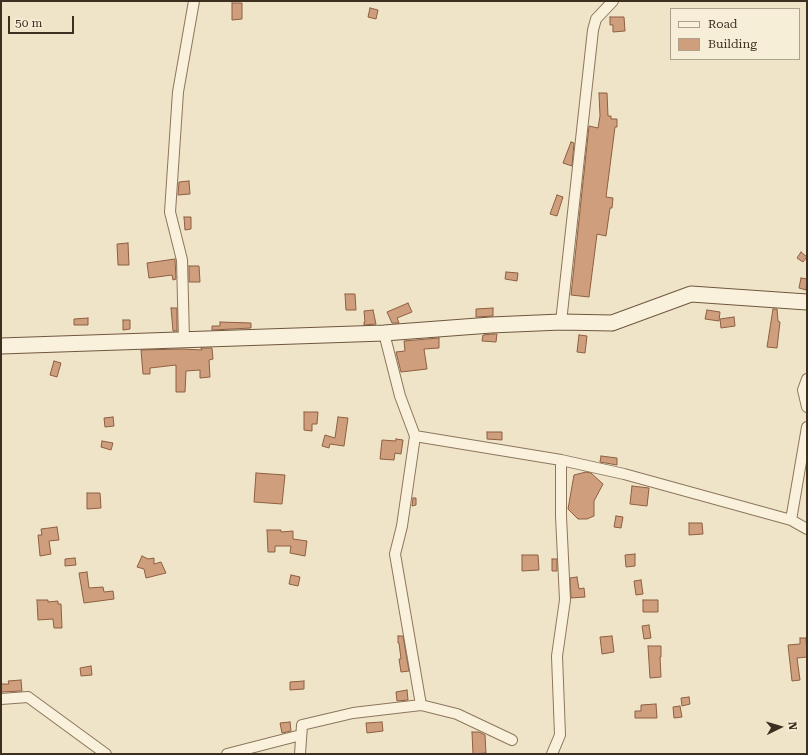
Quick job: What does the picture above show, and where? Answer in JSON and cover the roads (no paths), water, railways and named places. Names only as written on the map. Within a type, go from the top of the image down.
[{"type":"street","points":[[184,340],[182,260],[170,212],[178,92],[194,1]]},
{"type":"street","points":[[561,322],[593,30],[596,19],[613,1]]},
{"type":"street","points":[[1,346],[384,333],[491,325],[561,322],[612,323],[691,294],[807,302]]},
{"type":"street","points":[[384,333],[400,396],[415,436],[402,526],[395,554],[421,705]]},
{"type":"street","points":[[807,379],[803,390],[807,407]]},
{"type":"street","points":[[791,520],[807,427]]},
{"type":"street","points":[[415,436],[561,460],[624,474],[791,520],[807,529]]},
{"type":"street","points":[[552,754],[560,735],[557,656],[565,600],[561,516],[561,460]]},
{"type":"street","points":[[1,699],[28,697],[106,754]]},
{"type":"street","points":[[300,754],[302,725],[353,713],[421,705],[457,714],[512,740]]},
{"type":"street","points":[[227,754],[301,735]]}]
